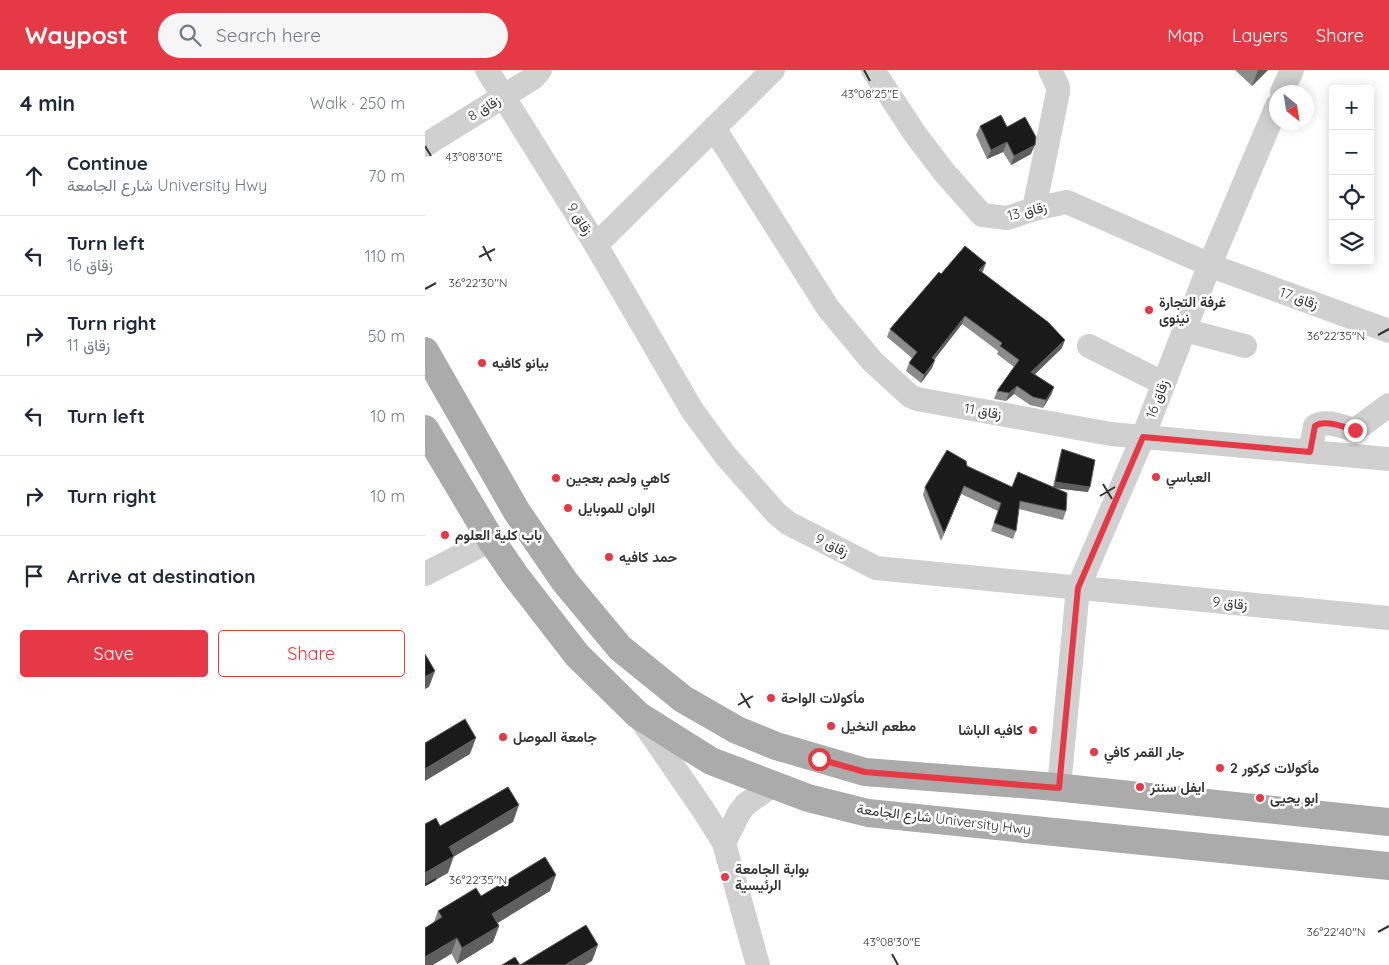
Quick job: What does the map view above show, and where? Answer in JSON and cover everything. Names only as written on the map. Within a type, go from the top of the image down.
[{"type":"main road","points":[[425,351],[517,512],[565,582],[620,648],[683,699],[737,730],[776,746],[865,772],[1059,788],[1389,822]]},
{"type":"main road","name":"شارع الجامعة University Hwy","points":[[425,429],[491,540],[515,575],[577,655],[638,715],[711,761],[808,798],[868,813],[1389,866]]},
{"type":"street","name":"زقاق 9","points":[[487,70],[596,246],[692,410],[725,455],[776,513],[788,523],[876,568],[1389,618]]},
{"type":"street","name":"زقاق 8","points":[[425,145],[533,78],[541,70]]},
{"type":"street","points":[[596,246],[773,70]]},
{"type":"street","name":"زقاق 13","points":[[873,70],[915,134],[943,172],[982,215],[1007,218],[1034,208],[1067,202],[1210,264]]},
{"type":"street","points":[[1034,208],[1058,92],[1056,80],[1050,70]]},
{"type":"street","points":[[1285,85],[1292,70]]},
{"type":"street","name":"زقاق 16","points":[[1059,788],[1078,588],[1143,437],[1210,264],[1269,125]]},
{"type":"street","name":"زقاق 11","points":[[714,128],[828,308],[872,360],[910,396],[917,399],[1111,434],[1389,459]]},
{"type":"street","name":"زقاق 17","points":[[1210,264],[1389,331]]},
{"type":"street","points":[[1184,330],[1245,346]]},
{"type":"street","points":[[1089,346],[1163,383]]},
{"type":"street","points":[[1310,452],[1315,426],[1318,424],[1323,423],[1355,430],[1389,405]]},
{"type":"street","points":[[425,574],[491,540]]},
{"type":"street","points":[[638,715],[725,843],[758,965]]},
{"type":"street","points":[[725,843],[739,813],[746,804],[773,785]]},
{"type":"building","points":[[1001,115],[1007,127],[1025,117],[1036,137],[1035,145],[1014,156],[1007,142],[991,150],[980,126]]},
{"type":"building","points":[[965,246],[986,263],[979,270],[1048,322],[1065,340],[1031,372],[1054,387],[1046,400],[1033,397],[1017,386],[1009,393],[997,391],[1019,360],[1000,346],[1002,343],[965,316],[932,358],[935,360],[924,375],[909,363],[917,352],[890,329],[939,272],[941,274]]},
{"type":"building","points":[[1062,449],[1095,460],[1090,487],[1055,482]]},
{"type":"building","points":[[947,450],[966,461],[967,466],[1012,487],[1018,472],[1067,493],[1066,511],[1020,501],[1016,531],[994,523],[1001,503],[964,486],[944,533],[925,487]]},
{"type":"building","points":[[425,654],[435,671],[425,677]]},
{"type":"building","points":[[465,719],[476,738],[425,769],[425,743]]},
{"type":"building","points":[[508,787],[519,805],[449,847],[454,856],[425,873],[425,824],[436,818],[440,826]]},
{"type":"building","points":[[545,857],[556,875],[492,914],[499,926],[462,948],[457,938],[425,957],[425,928],[442,917],[438,911],[476,888],[481,896]]},
{"type":"building","points":[[586,925],[598,945],[565,965],[520,965]]},
{"type":"building","points":[[515,957],[520,965],[502,965]]},
{"type":"place","name":"غرفة التجارة نينوى","points":[[1149,310]]},
{"type":"place","name":"بيانو كافيه","points":[[482,363]]},
{"type":"place","name":"العباسي","points":[[1156,477]]},
{"type":"place","name":"كاهي ولحم بعجين","points":[[556,478]]},
{"type":"place","name":"الوان للموبايل","points":[[568,508]]},
{"type":"place","name":"باب كلية العلوم","points":[[445,535]]},
{"type":"place","name":"حمد كافيه","points":[[609,557]]},
{"type":"place","name":"مأكولات الواحة","points":[[771,698]]},
{"type":"place","name":"مطعم النخيل","points":[[831,726]]},
{"type":"place","name":"كافيه الباشا","points":[[1033,730]]},
{"type":"place","name":"جامعة الموصل","points":[[503,737]]},
{"type":"place","name":"جار القمر كافي","points":[[1094,752]]},
{"type":"place","name":"مأكولات كركور 2","points":[[1220,768]]},
{"type":"place","name":"ايفل سنتر","points":[[1140,787]]},
{"type":"place","name":"ابو يحيى","points":[[1260,798]]},
{"type":"place","name":"بوابة الجامعة الرئيسية","points":[[725,877]]},
{"type":"route","points":[[819,759],[865,772],[1059,788],[1078,588],[1143,437],[1310,452],[1315,426],[1318,424],[1323,423],[1355,430]]}]
